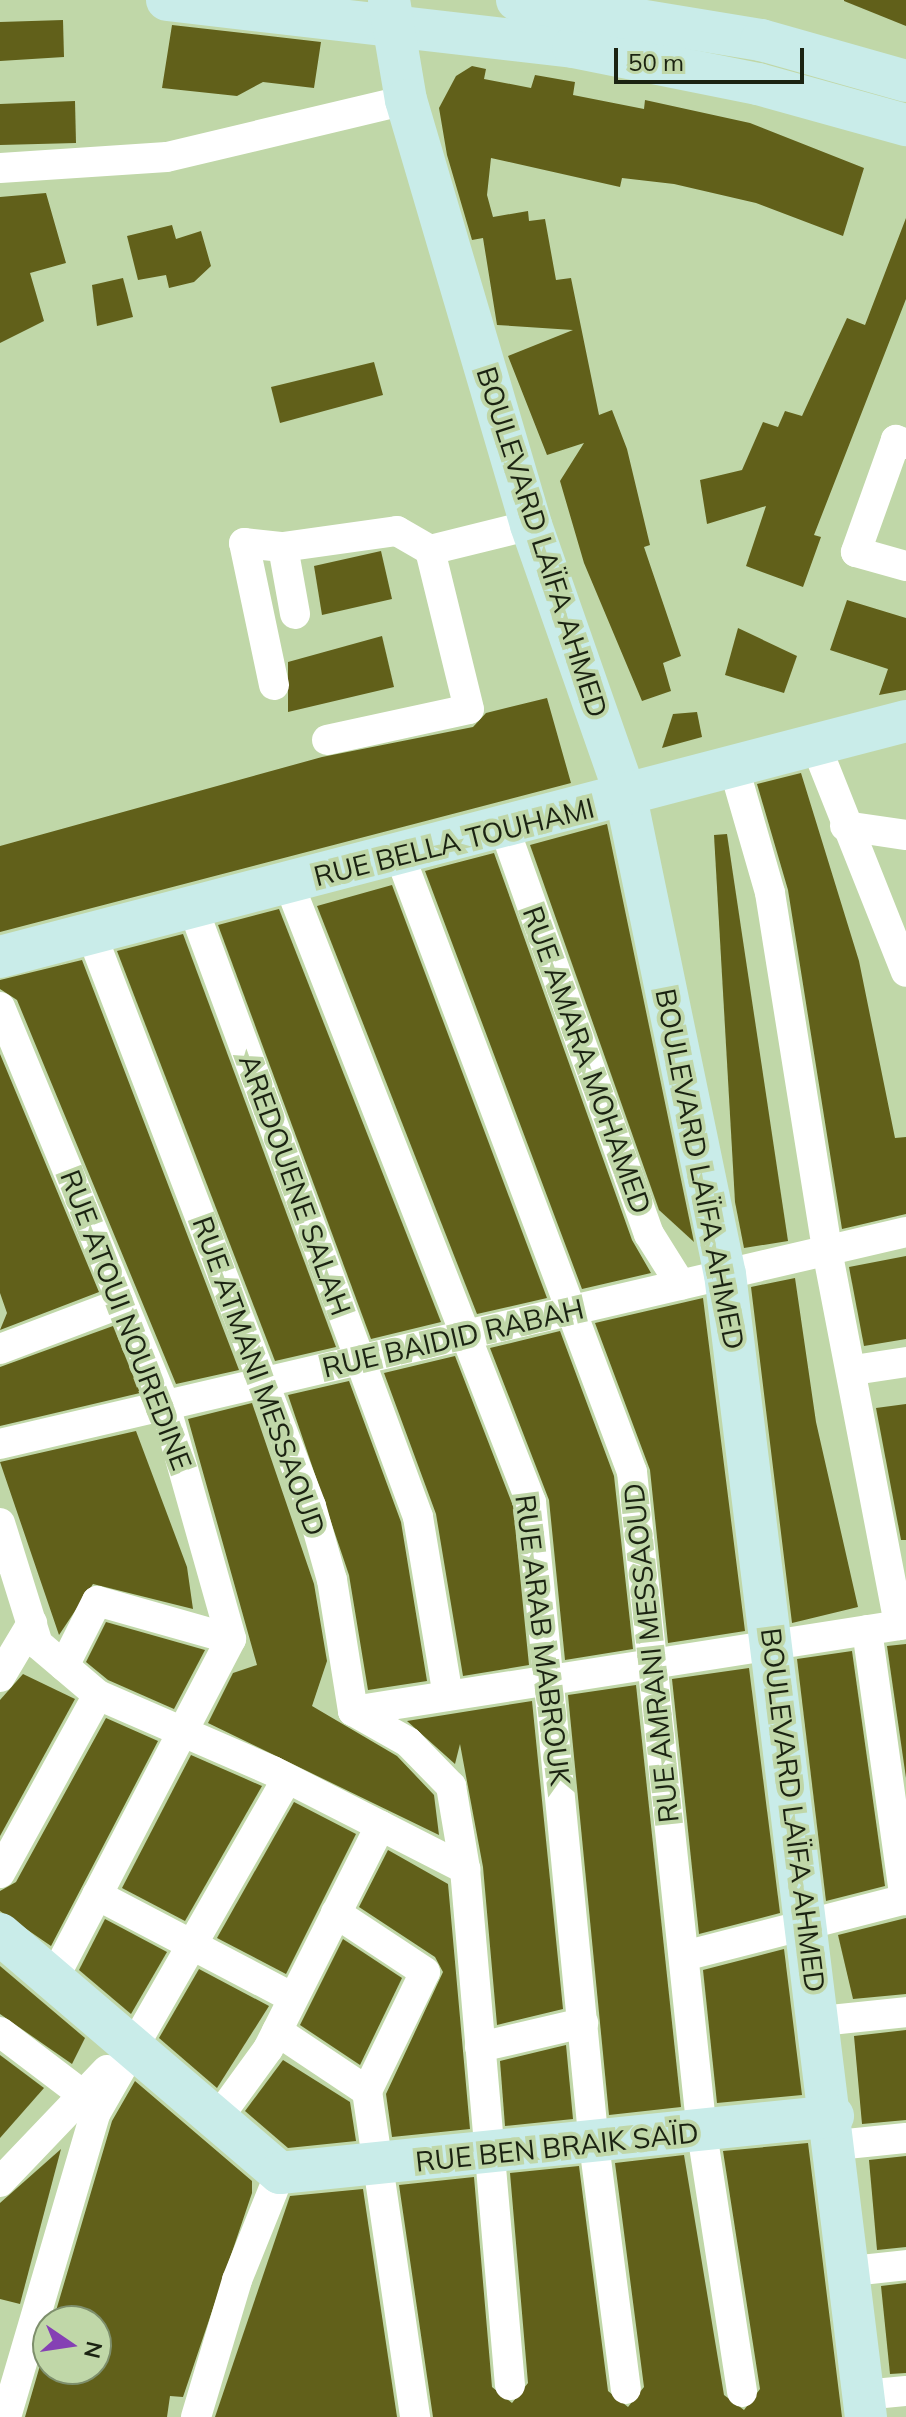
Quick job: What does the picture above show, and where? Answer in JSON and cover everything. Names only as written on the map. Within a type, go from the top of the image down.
[{"type":"street","points":[[167,0],[391,12],[666,64],[906,125]]},
{"type":"street","points":[[517,0],[761,40],[906,81]]},
{"type":"street","name":"BOULEVARD LAÏFA AHMED","points":[[391,12],[406,100],[531,525],[626,797],[725,1274],[835,2131],[864,2406]]},
{"type":"street","points":[[0,168],[167,157],[406,100]]},
{"type":"street","points":[[903,433],[856,552],[906,566]]},
{"type":"street","points":[[274,685],[244,543],[283,547],[397,531],[430,550],[531,525]]},
{"type":"street","points":[[283,547],[295,614]]},
{"type":"street","points":[[327,740],[469,709],[430,550]]},
{"type":"street","name":"RUE BELLA TOUHAMI","points":[[0,957],[505,830],[906,721]]},
{"type":"street","points":[[816,746],[845,826],[906,972]]},
{"type":"street","points":[[353,1711],[902,1624],[854,1370],[827,1250],[770,893],[734,768]]},
{"type":"street","points":[[845,826],[906,835]]},
{"type":"street","name":"RUE AMARA MOHAMED","points":[[505,830],[649,1234],[681,1285]]},
{"type":"street","name":"RUE AMRANI MESSAOUD","points":[[400,856],[632,1472],[702,2133],[742,2392]]},
{"type":"street","name":"RUE ARAB MABROUK","points":[[289,884],[461,1336],[531,1502],[553,1679],[594,2144],[626,2389]]},
{"type":"street","name":"AREDOUENE SALAH","points":[[193,908],[418,1517],[448,1696]]},
{"type":"street","name":"RUE ATMANI MESSAOUD","points":[[91,933],[264,1382],[332,1580],[353,1711]]},
{"type":"street","name":"RUE ATOUI NOUREDINE","points":[[0,1007],[165,1405],[231,1639]]},
{"type":"street","name":"RUE BAIDID RABAH","points":[[0,1444],[906,1232]]},
{"type":"street","points":[[0,1349],[122,1303]]},
{"type":"street","points":[[854,1370],[906,1362]]},
{"type":"street","points":[[0,1523],[38,1644],[98,1695],[287,1779],[465,1869]]},
{"type":"street","points":[[53,1980],[231,1639],[97,1601],[64,1666]]},
{"type":"street","points":[[0,1677],[32,1623]]},
{"type":"street","points":[[684,1956],[906,1899],[867,1630]]},
{"type":"street","points":[[0,1873],[98,1695]]},
{"type":"street","points":[[353,1711],[408,1742],[451,1786],[465,1869],[510,2385]]},
{"type":"street","points":[[6,2417],[95,2114],[130,2046],[287,1779]]},
{"type":"street","points":[[217,2119],[277,2031],[380,1826]]},
{"type":"street","points":[[97,1895],[189,1947],[293,1998]]},
{"type":"street","points":[[336,1913],[425,1972],[367,2091],[383,2163],[415,2417]]},
{"type":"street","points":[[0,1934],[280,2173],[237,2280],[196,2417]]},
{"type":"street","points":[[821,2021],[906,2012]]},
{"type":"street","points":[[480,2047],[583,2023]]},
{"type":"street","points":[[277,2031],[367,2091]]},
{"type":"street","points":[[0,2032],[83,2095]]},
{"type":"street","points":[[0,2182],[130,2046]]},
{"type":"street","points":[[835,2131],[906,2138]]},
{"type":"street","name":"RUE BEN BRAIK SAÏD","points":[[280,2173],[702,2133],[835,2131]]},
{"type":"street","points":[[852,2271],[906,2265]]},
{"type":"street","points":[[864,2406],[906,2391]]},
{"type":"building","points":[[844,0],[906,0],[906,26],[844,1]]},
{"type":"building","points":[[63,20],[64,57],[0,61],[0,22]]},
{"type":"building","points":[[172,25],[321,42],[314,88],[263,82],[237,96],[162,88]]},
{"type":"building","points":[[472,66],[486,69],[484,79],[531,88],[535,75],[575,82],[573,95],[644,109],[645,100],[750,123],[864,168],[843,236],[756,203],[674,184],[622,178],[620,187],[491,158],[487,195],[493,217],[528,211],[529,221],[545,219],[556,280],[571,278],[599,415],[612,410],[627,449],[650,545],[644,547],[681,656],[663,663],[671,691],[642,701],[584,563],[560,481],[584,443],[547,455],[508,356],[573,330],[497,325],[483,238],[472,240],[447,155],[439,108],[456,76]]},
{"type":"building","points":[[75,101],[76,143],[0,145],[0,104]]},
{"type":"building","points":[[46,193],[66,263],[30,273],[44,321],[0,343],[0,197]]},
{"type":"building","points":[[906,218],[906,299],[814,535],[821,537],[803,587],[746,566],[766,506],[707,524],[700,480],[742,470],[763,422],[778,427],[785,411],[802,416],[847,318],[865,325]]},
{"type":"building","points":[[172,225],[176,239],[201,231],[211,266],[194,282],[169,288],[166,275],[138,280],[127,236]]},
{"type":"building","points":[[123,278],[133,317],[97,326],[92,285]]},
{"type":"building","points":[[374,362],[383,395],[280,423],[271,387]]},
{"type":"building","points":[[381,551],[392,599],[322,615],[314,566]]},
{"type":"building","points":[[847,600],[906,618],[906,690],[879,695],[888,669],[830,650]]},
{"type":"building","points":[[738,628],[797,656],[784,693],[725,675]]},
{"type":"building","points":[[382,636],[394,687],[288,712],[288,662]]},
{"type":"building","points":[[547,698],[571,783],[0,932],[0,846],[322,757],[473,727],[486,713]]},
{"type":"building","points":[[697,712],[702,737],[662,748],[673,714]]},
{"type":"building","points":[[801,773],[859,961],[895,1138],[906,1137],[906,1214],[842,1229],[788,890],[757,784]]},
{"type":"building","points":[[607,824],[694,1242],[659,1210],[530,845]]},
{"type":"building","points":[[727,834],[788,1241],[744,1248],[735,1202],[714,835]]},
{"type":"building","points":[[494,853],[632,1240],[651,1273],[582,1289],[425,871]]},
{"type":"building","points":[[392,885],[547,1298],[477,1314],[317,906]]},
{"type":"building","points":[[279,909],[441,1322],[371,1339],[218,925]]},
{"type":"building","points":[[183,934],[336,1347],[275,1361],[117,951]]},
{"type":"building","points":[[82,960],[239,1370],[176,1384],[17,1000],[0,989],[0,980]]},
{"type":"building","points":[[0,1054],[99,1292],[0,1330],[7,1313],[0,1293]]},
{"type":"building","points":[[906,1256],[906,1339],[864,1346],[849,1267]]},
{"type":"building","points":[[795,1278],[816,1422],[858,1607],[792,1623],[751,1287]]},
{"type":"building","points":[[703,1298],[745,1631],[668,1643],[650,1470],[595,1323]]},
{"type":"building","points":[[113,1326],[140,1393],[0,1426],[0,1367]]},
{"type":"building","points":[[560,1331],[614,1476],[633,1649],[565,1660],[549,1500],[490,1348]]},
{"type":"building","points":[[455,1356],[513,1506],[529,1665],[463,1676],[436,1514],[384,1373]]},
{"type":"building","points":[[349,1381],[401,1522],[427,1681],[368,1690],[349,1575],[288,1395]]},
{"type":"building","points":[[252,1403],[314,1584],[327,1661],[312,1706],[397,1756],[434,1795],[439,1835],[208,1723],[233,1673],[257,1665],[188,1419]]},
{"type":"building","points":[[906,1404],[906,1540],[901,1540],[876,1408]]},
{"type":"building","points":[[136,1431],[187,1567],[193,1609],[93,1584],[59,1635],[0,1462]]},
{"type":"building","points":[[106,1622],[205,1650],[174,1709],[108,1680],[86,1662]]},
{"type":"building","points":[[906,1644],[906,1778],[887,1646]]},
{"type":"building","points":[[852,1651],[885,1886],[826,1901],[797,1659]]},
{"type":"building","points":[[749,1668],[780,1913],[699,1934],[672,1679]]},
{"type":"building","points":[[23,1674],[75,1699],[0,1836],[0,1700]]},
{"type":"building","points":[[636,1685],[681,2107],[609,2115],[568,1695]]},
{"type":"building","points":[[532,1701],[563,2009],[497,2025],[483,1867],[460,1744],[455,1764],[407,1721]]},
{"type":"building","points":[[106,1718],[158,1741],[51,1946],[0,1911],[0,1891],[16,1882]]},
{"type":"building","points":[[191,1755],[262,1786],[185,1921],[122,1888]]},
{"type":"building","points":[[294,1802],[356,1834],[286,1974],[217,1938]]},
{"type":"building","points":[[388,1850],[448,1884],[470,2129],[392,2137],[386,2094],[443,1972],[435,1957],[359,1907]]},
{"type":"building","points":[[906,1918],[906,1994],[853,1999],[838,1935]]},
{"type":"building","points":[[105,1919],[167,1952],[131,2014],[79,1970]]},
{"type":"building","points":[[343,1939],[402,1978],[360,2065],[300,2025]]},
{"type":"building","points":[[784,1949],[802,2095],[717,2103],[703,1970]]},
{"type":"building","points":[[0,1966],[85,2038],[72,2064],[0,2014]]},
{"type":"building","points":[[199,1969],[269,2006],[217,2088],[159,2038]]},
{"type":"building","points":[[906,2030],[906,2120],[862,2124],[854,2036]]},
{"type":"building","points":[[566,2045],[573,2119],[505,2126],[500,2061]]},
{"type":"building","points":[[0,2055],[44,2088],[0,2138]]},
{"type":"building","points":[[283,2060],[350,2102],[356,2141],[288,2148],[245,2111]]},
{"type":"building","points":[[135,2081],[252,2181],[252,2193],[183,2397],[170,2396],[167,2417],[25,2417],[34,2385],[112,2385],[112,2305],[58,2305],[112,2121]]},
{"type":"building","points":[[808,2143],[842,2417],[433,2417],[399,2185],[474,2177],[492,2387],[512,2403],[528,2383],[510,2173],[579,2166],[608,2391],[628,2407],[644,2387],[615,2163],[684,2155],[724,2395],[744,2410],[760,2389],[723,2151]]},
{"type":"building","points":[[61,2149],[20,2304],[0,2299],[0,2203]]},
{"type":"building","points":[[906,2156],[906,2247],[877,2250],[869,2160]]},
{"type":"building","points":[[363,2189],[397,2417],[215,2417],[290,2196]]},
{"type":"building","points":[[906,2283],[906,2373],[890,2374],[881,2286]]}]
